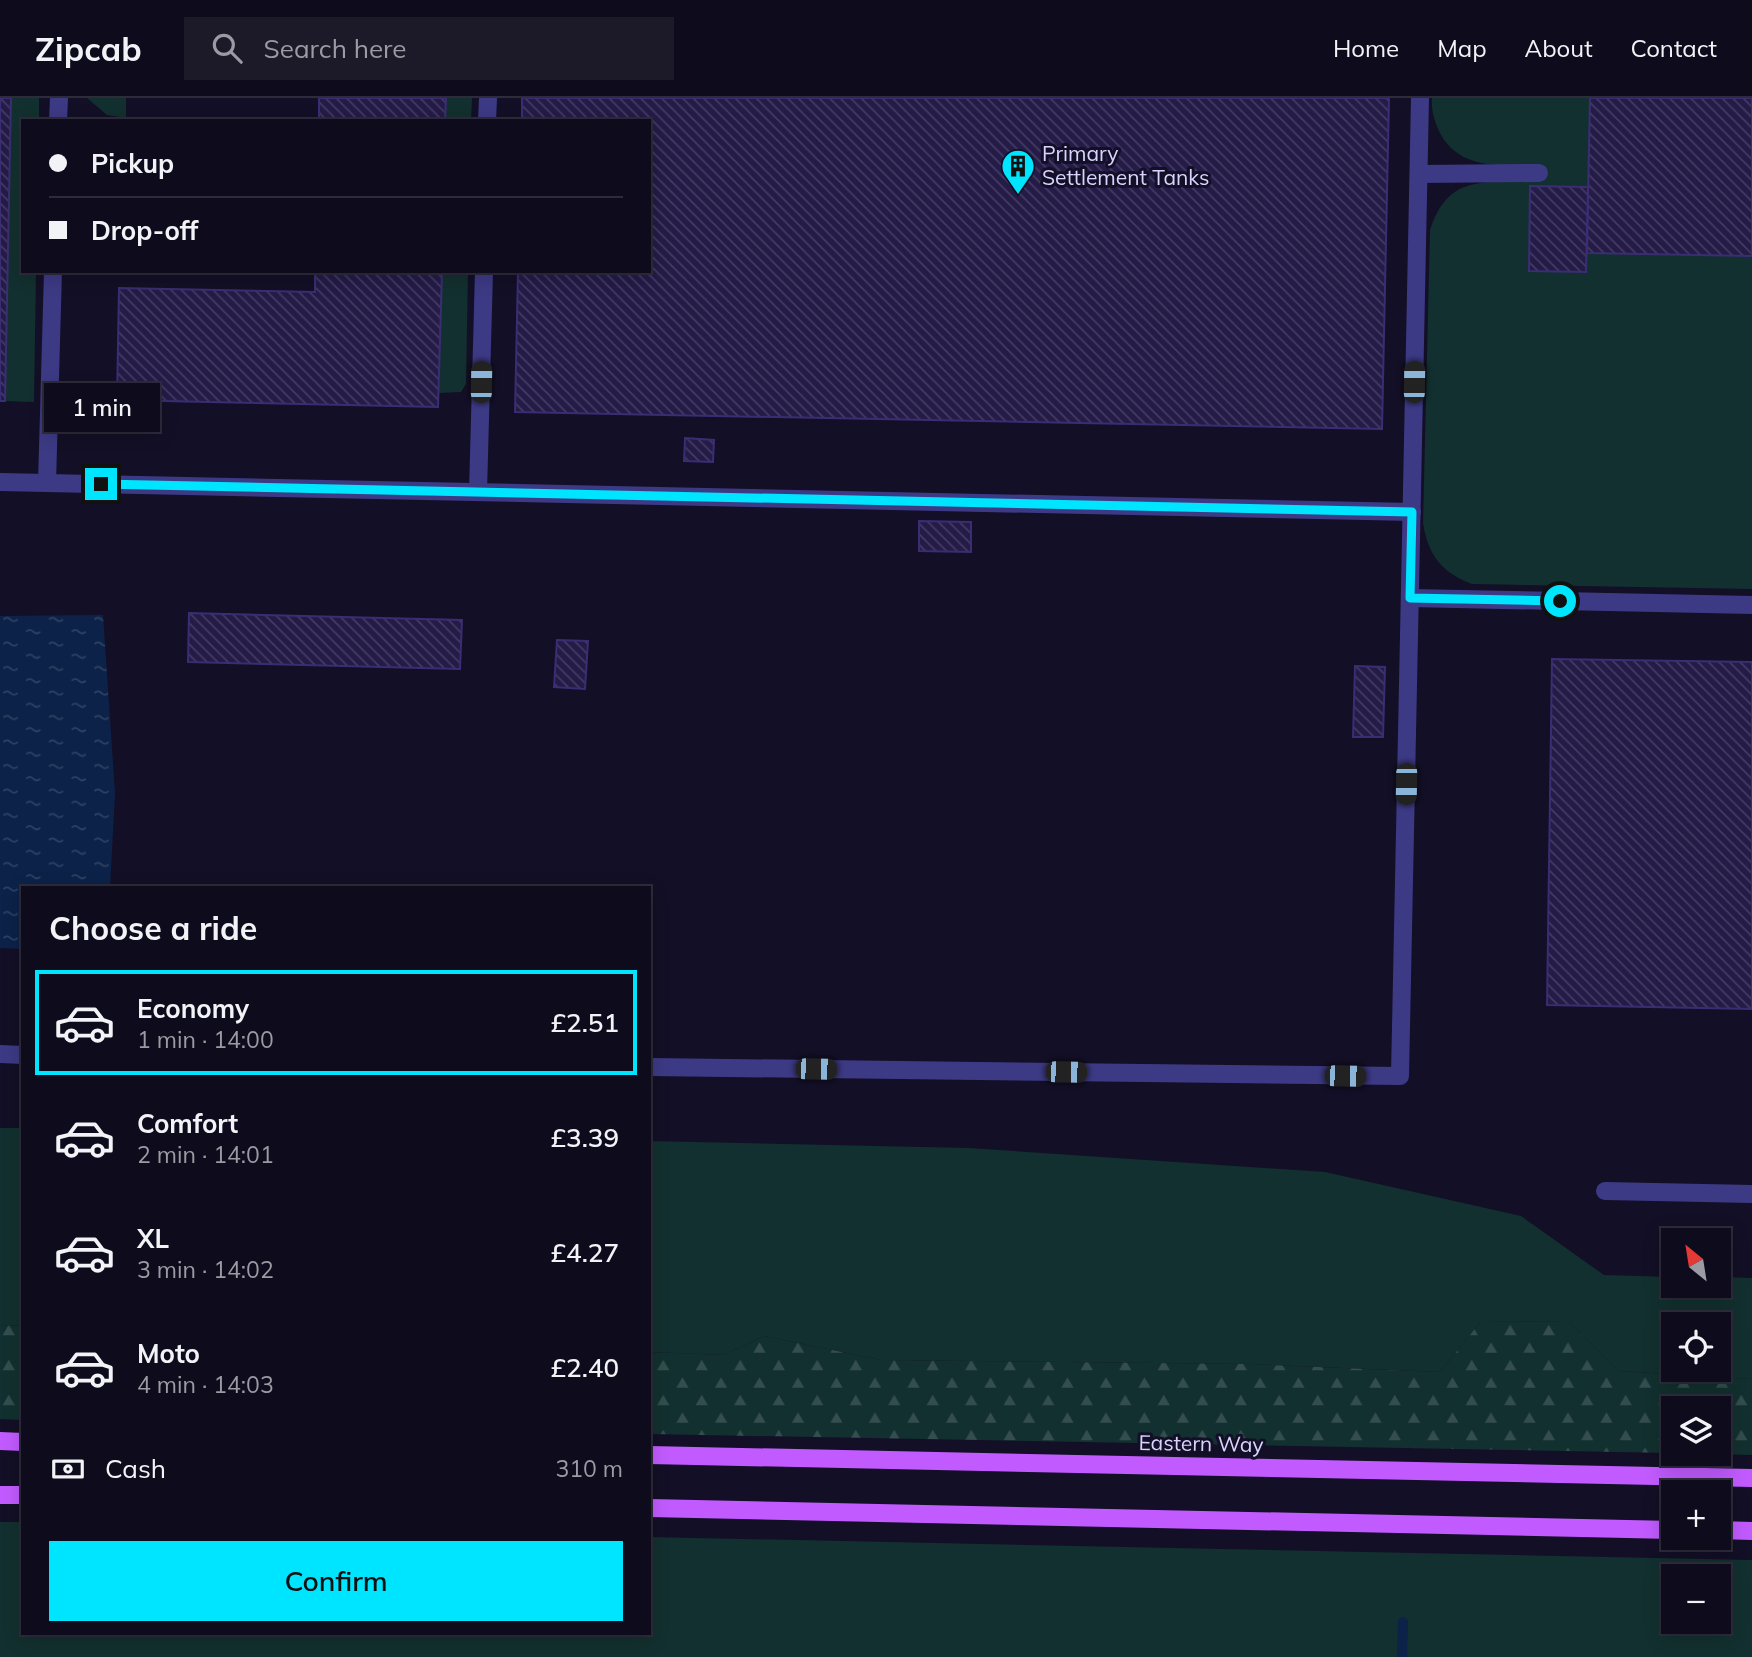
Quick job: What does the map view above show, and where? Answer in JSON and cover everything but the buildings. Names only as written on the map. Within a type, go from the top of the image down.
[{"type":"main road","points":[[0,1441],[21,1442]]},
{"type":"main road","name":"Eastern Way","points":[[651,1455],[1752,1478]]},
{"type":"main road","points":[[0,1495],[21,1495]]},
{"type":"main road","points":[[651,1508],[1661,1530]]},
{"type":"main road","points":[[1731,1531],[1752,1531]]},
{"type":"lane","points":[[58,98],[58,119]]},
{"type":"lane","points":[[487,119],[488,98]]},
{"type":"lane","points":[[651,1067],[1400,1076],[1420,98]]},
{"type":"lane","points":[[1419,174],[1539,173]]},
{"type":"lane","points":[[47,483],[53,273]]},
{"type":"lane","points":[[478,492],[484,273]]},
{"type":"lane","points":[[0,482],[1412,512]]},
{"type":"lane","points":[[1410,598],[1752,605]]},
{"type":"lane","points":[[0,1054],[21,1055]]},
{"type":"lane","points":[[1605,1191],[1752,1194]]},
{"type":"green space","points":[[11,98],[39,98],[39,119],[21,119],[21,273],[36,273],[34,402],[5,401]]},
{"type":"green space","points":[[87,98],[126,98],[126,118],[107,115]]},
{"type":"green space","points":[[446,98],[472,98],[471,119],[445,119]]},
{"type":"green space","points":[[1432,98],[1752,98],[1752,589],[1472,584],[1452,574],[1438,561],[1425,534],[1423,523],[1430,230],[1449,196],[1461,188],[1491,182],[1543,181],[1543,165],[1486,164],[1461,155],[1450,147],[1441,135],[1434,117]]},
{"type":"green space","points":[[442,273],[468,273],[466,384],[461,392],[439,393]]},
{"type":"green space","points":[[0,1128],[21,1128],[21,1326],[0,1325]]},
{"type":"green space","points":[[651,1141],[969,1148],[1325,1172],[1521,1216],[1604,1275],[1661,1277],[1661,1298],[1731,1298],[1731,1277],[1752,1278],[1752,1379],[1731,1378],[1731,1312],[1661,1312],[1661,1374],[1618,1371],[1569,1322],[1481,1321],[1440,1372],[1249,1364],[881,1360],[764,1336],[724,1355],[651,1352]]},
{"type":"green space","points":[[1481,1321],[1569,1322],[1618,1371],[1661,1374],[1661,1382],[1731,1382],[1731,1378],[1752,1379],[1752,1455],[1731,1454],[1731,1396],[1661,1396],[1661,1453],[651,1434],[651,1352],[724,1355],[764,1336],[881,1360],[1249,1364],[1440,1372]]},
{"type":"green space","points":[[0,1325],[21,1326],[21,1420],[0,1419]]},
{"type":"green space","points":[[0,1522],[21,1522],[21,1635],[651,1635],[651,1537],[1752,1560],[1752,1657],[0,1657]]},
{"type":"water","points":[[103,615],[115,793],[110,886],[21,886],[21,949],[0,948],[0,616]]},
{"type":"waterway","points":[[1402,1657],[1403,1622]]},
{"type":"place","name":"Primary Settlement Tanks","points":[[1018,196]]},
{"type":"route","points":[[101,484],[1412,512],[1410,598],[1560,601]]}]
